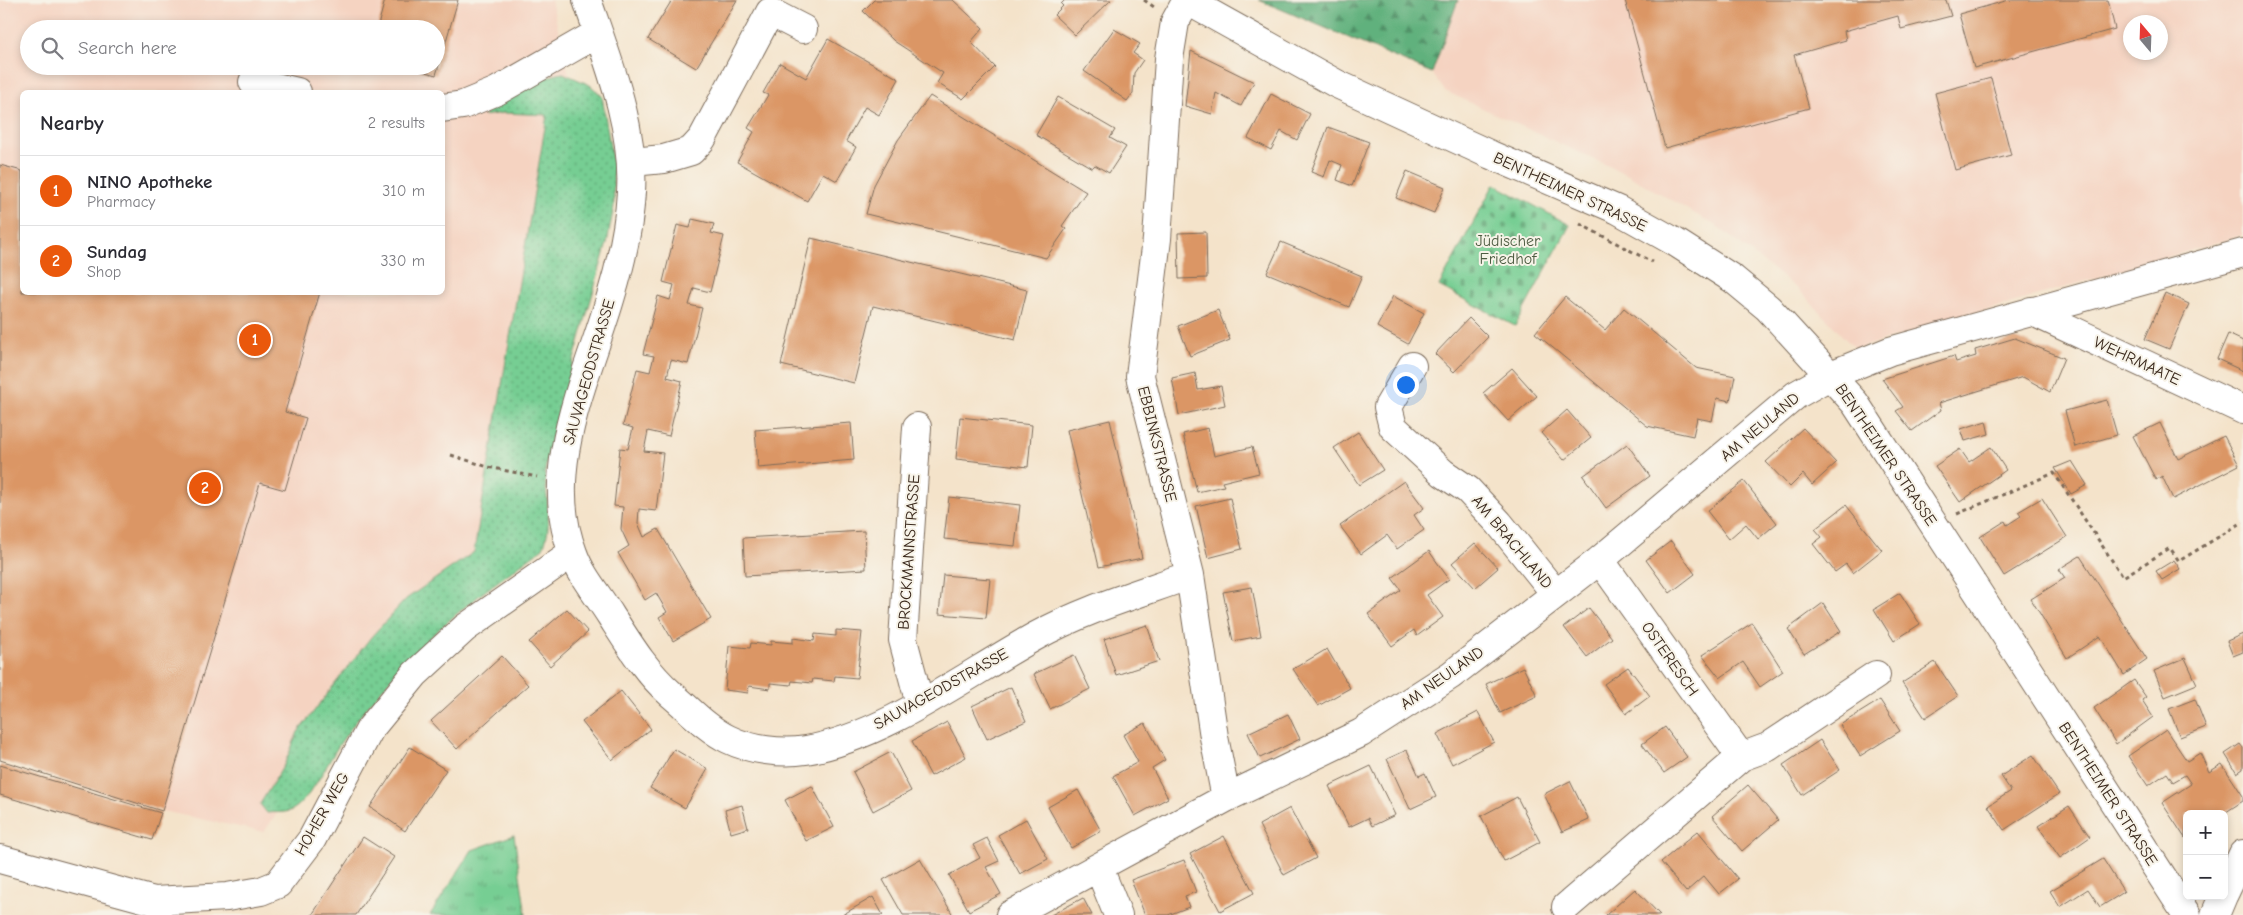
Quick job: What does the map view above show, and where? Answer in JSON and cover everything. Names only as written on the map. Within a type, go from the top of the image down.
[{"type":"street","points":[[445,108],[463,105],[497,91],[593,19],[611,0]]},
{"type":"street","name":"BENTHEIMER STRASSE","points":[[1184,6],[1337,84],[1490,155],[1618,210],[1675,242],[1733,279],[1768,308],[1855,403],[2187,915]]},
{"type":"street","name":"EBBINKSTRASSE","points":[[1184,6],[1169,59],[1157,240],[1140,376],[1190,575],[1214,738],[1226,798]]},
{"type":"street","points":[[632,162],[664,159],[691,151],[702,139],[770,12],[803,29]]},
{"type":"street","name":"SAUVAGEODSTRASSE","points":[[593,19],[610,67],[632,162],[627,231],[613,293],[569,431],[562,480],[564,516],[572,553],[586,578],[636,657],[680,702],[700,720],[728,739],[772,750],[804,751],[837,742],[879,725],[920,704],[1066,620],[1190,575]]},
{"type":"street","points":[[253,82],[288,90]]},
{"type":"street","points":[[1831,375],[1890,351],[2243,253]]},
{"type":"street","name":"WEHRMAATE","points":[[2031,311],[2243,410]]},
{"type":"street","name":"AM BRACHLAND","points":[[1412,366],[1388,407],[1393,427],[1443,473],[1468,490],[1499,523],[1555,593]]},
{"type":"street","name":"AM NEULAND","points":[[1010,915],[1226,798],[1361,733],[1451,675],[1600,560],[1796,395],[1831,375]]},
{"type":"street","name":"BROCKMANNSTRASSE","points":[[917,427],[904,640],[920,704]]},
{"type":"street","name":"HOHER WEG","points":[[0,859],[152,908],[261,891],[278,884],[312,839],[370,729],[415,674],[465,628],[572,553]]},
{"type":"street","name":"OSTERESCH","points":[[1600,560],[1741,758]]},
{"type":"street","points":[[1566,907],[1741,758],[1768,747],[1876,675]]},
{"type":"street","points":[[2228,886],[2243,854]]},
{"type":"street","points":[[1099,868],[1118,915]]},
{"type":"street","points":[[2215,915],[2222,900]]},
{"type":"path","points":[[1144,0],[1184,6]]},
{"type":"path","points":[[1573,221],[1657,264]]},
{"type":"path","points":[[451,455],[488,467],[546,479],[562,480]]},
{"type":"path","points":[[1954,516],[2054,473],[2123,577],[2170,548],[2179,561],[2243,522]]},
{"type":"shaded area","points":[[0,0],[551,0],[580,120],[508,542],[392,647],[264,832],[162,811],[0,760]]},
{"type":"shaded area","points":[[1458,0],[2243,0],[2243,235],[1855,349],[1799,290],[1718,227],[1626,174],[1445,91],[1432,73]]},
{"type":"green space","points":[[1259,0],[1458,0],[1432,73]]},
{"type":"green space","points":[[563,73],[590,85],[602,96],[613,165],[614,206],[607,243],[550,444],[545,475],[548,530],[543,548],[456,615],[403,666],[352,727],[318,780],[297,806],[287,812],[267,813],[260,804],[284,765],[298,732],[371,637],[406,599],[474,552],[547,115],[504,113],[483,116],[521,89],[541,79]]},
{"type":"green space","name":"Jüdischer Friedhof","points":[[1494,184],[1570,225],[1515,326],[1439,286]]},
{"type":"green space","points":[[514,835],[526,915],[430,915],[472,850]]},
{"type":"building","points":[[385,0],[458,0],[445,44],[445,20],[379,20]]},
{"type":"building","points":[[672,0],[737,0],[696,68],[648,39]]},
{"type":"building","points":[[874,0],[953,0],[983,28],[971,42],[995,67],[963,99],[937,83],[943,73],[894,41],[863,11]]},
{"type":"building","points":[[1065,0],[1111,0],[1075,35],[1054,15],[1063,6],[1061,4]]},
{"type":"building","points":[[1625,0],[1946,0],[1951,16],[1901,29],[1898,16],[1844,31],[1846,40],[1794,55],[1809,108],[1665,148]]},
{"type":"building","points":[[2009,0],[2108,0],[2115,29],[1974,68],[1959,14]]},
{"type":"building","points":[[1114,29],[1140,44],[1133,53],[1143,60],[1134,73],[1133,93],[1127,101],[1084,71]]},
{"type":"building","points":[[828,39],[899,79],[879,115],[865,107],[846,141],[856,147],[837,181],[823,173],[807,201],[737,162],[754,132],[748,128],[768,95],[763,93],[780,63],[806,78]]},
{"type":"building","points":[[1191,51],[1254,82],[1241,106],[1216,93],[1212,114],[1185,106]]},
{"type":"building","points":[[1991,78],[2011,155],[1955,170],[1935,93]]},
{"type":"building","points":[[1271,94],[1310,114],[1297,140],[1281,131],[1271,150],[1248,138]]},
{"type":"building","points":[[930,96],[1086,192],[1062,226],[1066,229],[1046,258],[866,214],[874,185],[898,140]]},
{"type":"building","points":[[1058,97],[1115,130],[1110,138],[1126,147],[1109,173],[1095,165],[1092,168],[1036,135]]},
{"type":"building","points":[[1328,127],[1369,142],[1352,186],[1337,180],[1342,165],[1330,160],[1324,177],[1311,172]]},
{"type":"building","points":[[0,165],[20,170],[20,295],[319,295],[285,412],[306,418],[285,490],[260,483],[162,811],[0,760]]},
{"type":"building","points":[[1407,171],[1445,187],[1434,213],[1396,198]]},
{"type":"building","points":[[692,219],[714,224],[711,233],[724,236],[710,292],[694,288],[689,305],[702,308],[688,364],[671,360],[667,377],[682,381],[669,436],[648,431],[644,451],[663,453],[656,511],[639,509],[638,523],[644,537],[658,529],[711,619],[673,641],[659,617],[667,612],[656,593],[645,600],[618,553],[629,546],[621,529],[623,507],[614,506],[620,448],[628,449],[633,428],[623,425],[637,369],[650,372],[654,356],[643,354],[658,296],[670,300],[674,285],[663,282],[677,225],[690,228]]},
{"type":"building","points":[[1206,232],[1207,278],[1179,279],[1178,233]]},
{"type":"building","points":[[811,238],[1027,290],[1015,340],[873,306],[854,383],[781,365]]},
{"type":"building","points":[[1281,242],[1362,276],[1349,307],[1267,273]]},
{"type":"building","points":[[2165,293],[2189,304],[2169,349],[2145,339]]},
{"type":"building","points":[[1393,296],[1424,313],[1408,344],[1377,327]]},
{"type":"building","points":[[1565,297],[1605,330],[1624,308],[1696,368],[1735,376],[1730,401],[1717,398],[1712,421],[1697,418],[1693,436],[1647,426],[1535,333]]},
{"type":"building","points":[[1218,310],[1230,340],[1190,356],[1178,326]]},
{"type":"building","points":[[1469,318],[1488,337],[1454,372],[1435,354]]},
{"type":"building","points":[[2228,334],[2243,341],[2243,371],[2217,359]]},
{"type":"building","points":[[2015,338],[2064,358],[2050,392],[2023,377],[1939,403],[1941,410],[1912,431],[1896,411],[1903,407],[1882,379],[1954,356],[1956,362],[1976,356],[1975,350]]},
{"type":"building","points":[[1512,368],[1537,396],[1508,421],[1483,393]]},
{"type":"building","points":[[1195,373],[1198,390],[1221,386],[1225,405],[1179,415],[1172,378]]},
{"type":"building","points":[[2107,400],[2117,435],[2075,447],[2065,411]]},
{"type":"building","points":[[1567,410],[1591,438],[1564,460],[1541,433]]},
{"type":"building","points":[[960,417],[1032,425],[1028,467],[956,459]]},
{"type":"building","points":[[1110,420],[1142,558],[1099,567],[1067,430]]},
{"type":"building","points":[[1986,421],[1989,434],[1965,441],[1961,429]]},
{"type":"building","points":[[851,423],[854,460],[758,468],[755,430]]},
{"type":"building","points":[[2160,423],[2178,459],[2224,436],[2239,465],[2173,499],[2162,476],[2156,480],[2133,436]]},
{"type":"building","points":[[1208,428],[1214,456],[1252,447],[1259,473],[1222,482],[1224,486],[1197,492],[1183,434]]},
{"type":"building","points":[[1803,428],[1836,463],[1812,485],[1803,474],[1790,487],[1766,462]]},
{"type":"building","points":[[1358,432],[1383,470],[1359,485],[1334,448]]},
{"type":"building","points":[[1627,444],[1650,476],[1606,508],[1583,476]]},
{"type":"building","points":[[1991,447],[2006,470],[1960,502],[1935,466],[1960,449],[1969,462]]},
{"type":"building","points":[[2072,461],[2087,485],[2071,494],[2055,468]]},
{"type":"building","points":[[1404,481],[1424,508],[1414,515],[1424,530],[1397,549],[1387,535],[1361,554],[1340,526]]},
{"type":"building","points":[[1744,481],[1777,523],[1758,539],[1746,524],[1729,539],[1707,511]]},
{"type":"building","points":[[949,497],[1020,505],[1015,546],[944,539]]},
{"type":"building","points":[[1230,498],[1242,549],[1208,558],[1196,506]]},
{"type":"building","points":[[2042,498],[2067,537],[2004,576],[1980,537],[2005,521],[2007,525],[2021,516],[2018,512]]},
{"type":"building","points":[[1846,505],[1882,550],[1853,573],[1846,564],[1835,572],[1813,544],[1822,537],[1815,529]]},
{"type":"building","points":[[864,531],[866,569],[745,576],[743,538]]},
{"type":"building","points":[[1671,541],[1695,574],[1670,593],[1646,560]]},
{"type":"building","points":[[1475,543],[1498,568],[1475,588],[1452,563]]},
{"type":"building","points":[[1429,551],[1449,579],[1427,595],[1443,617],[1417,636],[1414,630],[1392,646],[1368,614],[1401,590],[1392,578]]},
{"type":"building","points":[[2080,556],[2147,659],[2124,675],[2100,636],[2067,658],[2031,599],[2065,578],[2059,569]]},
{"type":"building","points":[[2174,560],[2180,569],[2162,580],[2156,571]]},
{"type":"building","points":[[943,575],[990,579],[986,618],[939,614]]},
{"type":"building","points":[[1252,587],[1261,636],[1233,641],[1223,592]]},
{"type":"building","points":[[1900,593],[1920,624],[1894,641],[1874,609]]},
{"type":"building","points":[[1823,603],[1841,631],[1804,654],[1788,629]]},
{"type":"building","points":[[1589,608],[1612,638],[1587,657],[1564,627]]},
{"type":"building","points":[[567,609],[588,632],[550,666],[529,642]]},
{"type":"building","points":[[1752,623],[1783,671],[1760,687],[1743,662],[1720,678],[1702,655]]},
{"type":"building","points":[[1147,625],[1159,661],[1116,675],[1104,639]]},
{"type":"building","points":[[836,630],[862,632],[857,678],[835,676],[834,681],[813,679],[812,683],[792,681],[791,685],[770,683],[770,689],[749,686],[748,693],[725,690],[729,646],[750,648],[751,643],[771,645],[771,641],[793,643],[793,638],[814,641],[815,634],[836,636]]},
{"type":"building","points":[[2243,634],[2243,652],[2233,656],[2227,641]]},
{"type":"building","points":[[1327,649],[1350,688],[1318,706],[1293,669]]},
{"type":"building","points":[[1074,655],[1090,689],[1050,709],[1034,674]]},
{"type":"building","points":[[502,656],[528,685],[457,749],[431,721]]},
{"type":"building","points":[[2185,658],[2197,684],[2165,697],[2154,671]]},
{"type":"building","points":[[1935,662],[1958,696],[1925,718],[1902,683]]},
{"type":"building","points":[[1523,667],[1537,696],[1500,713],[1486,684]]},
{"type":"building","points":[[1628,667],[1650,696],[1626,714],[1604,684]]},
{"type":"building","points":[[2134,680],[2146,697],[2142,700],[2153,717],[2116,744],[2094,708]]},
{"type":"building","points":[[1011,687],[1026,721],[987,739],[972,706]]},
{"type":"building","points":[[621,691],[651,729],[612,760],[582,722]]},
{"type":"building","points":[[2195,699],[2206,727],[2180,737],[2169,709]]},
{"type":"building","points":[[1880,700],[1900,731],[1860,756],[1840,725]]},
{"type":"building","points":[[1478,712],[1494,742],[1452,764],[1437,734]]},
{"type":"building","points":[[1288,714],[1300,739],[1260,758],[1248,733]]},
{"type":"building","points":[[947,722],[966,757],[931,776],[912,741]]},
{"type":"building","points":[[1145,723],[1165,760],[1152,768],[1168,798],[1135,816],[1113,776],[1138,762],[1123,735]]},
{"type":"building","points":[[1665,727],[1687,757],[1664,773],[1642,744]]},
{"type":"building","points":[[2166,730],[2187,761],[2200,753],[2209,772],[2222,764],[2243,796],[2243,801],[2228,811],[2183,810],[2183,835],[2162,803],[2191,784],[2185,775],[2173,782],[2167,773],[2148,786],[2128,756]]},
{"type":"building","points":[[1820,740],[1840,770],[1802,795],[1783,765]]},
{"type":"building","points":[[2240,744],[2243,748],[2243,769],[2237,773],[2225,754]]},
{"type":"building","points":[[410,747],[446,770],[405,831],[370,807]]},
{"type":"building","points":[[674,749],[708,769],[685,808],[650,788]]},
{"type":"building","points":[[1407,750],[1419,776],[1425,773],[1436,797],[1410,809],[1387,759]]},
{"type":"building","points":[[891,752],[911,791],[873,811],[853,772]]},
{"type":"building","points":[[2033,755],[2059,794],[2004,830],[1988,806],[2011,791],[2001,776]]},
{"type":"building","points":[[0,765],[161,813],[152,840],[0,795]]},
{"type":"building","points":[[1371,766],[1395,815],[1372,826],[1368,818],[1349,827],[1329,786]]},
{"type":"building","points":[[1570,781],[1589,820],[1562,832],[1544,794]]},
{"type":"building","points":[[1748,785],[1778,820],[1742,851],[1712,816]]},
{"type":"building","points":[[812,786],[834,827],[806,841],[785,800]]},
{"type":"building","points":[[1078,790],[1101,831],[1071,848],[1048,807]]},
{"type":"building","points":[[1517,797],[1540,842],[1504,861],[1481,816]]},
{"type":"building","points":[[742,805],[748,828],[731,833],[725,810]]},
{"type":"building","points":[[2069,806],[2090,837],[2060,858],[2038,826]]},
{"type":"building","points":[[1290,808],[1316,858],[1284,875],[1259,825]]},
{"type":"building","points":[[1026,819],[1048,859],[1020,874],[998,835]]},
{"type":"building","points":[[1698,831],[1738,879],[1719,894],[1704,876],[1686,892],[1661,862]]},
{"type":"building","points":[[1224,836],[1254,893],[1220,911],[1190,854]]},
{"type":"building","points":[[363,837],[394,857],[356,915],[312,915]]},
{"type":"building","points":[[987,838],[999,861],[986,867],[1001,894],[969,911],[949,875],[980,858],[973,845]]},
{"type":"building","points":[[920,859],[953,915],[903,915],[883,880]]},
{"type":"building","points":[[2103,859],[2124,892],[2100,907],[2088,889],[2060,907],[2050,891]]},
{"type":"building","points":[[1184,860],[1196,892],[1185,896],[1189,907],[1168,915],[1145,915],[1131,880]]},
{"type":"building","points":[[1635,889],[1660,915],[1606,915]]},
{"type":"building","points":[[873,897],[883,915],[842,915]]},
{"type":"building","points":[[1083,898],[1092,915],[1051,915]]},
{"type":"place","name":"NINO Apotheke","points":[[255,340]]},
{"type":"place","name":"Sundag","points":[[205,488]]}]
